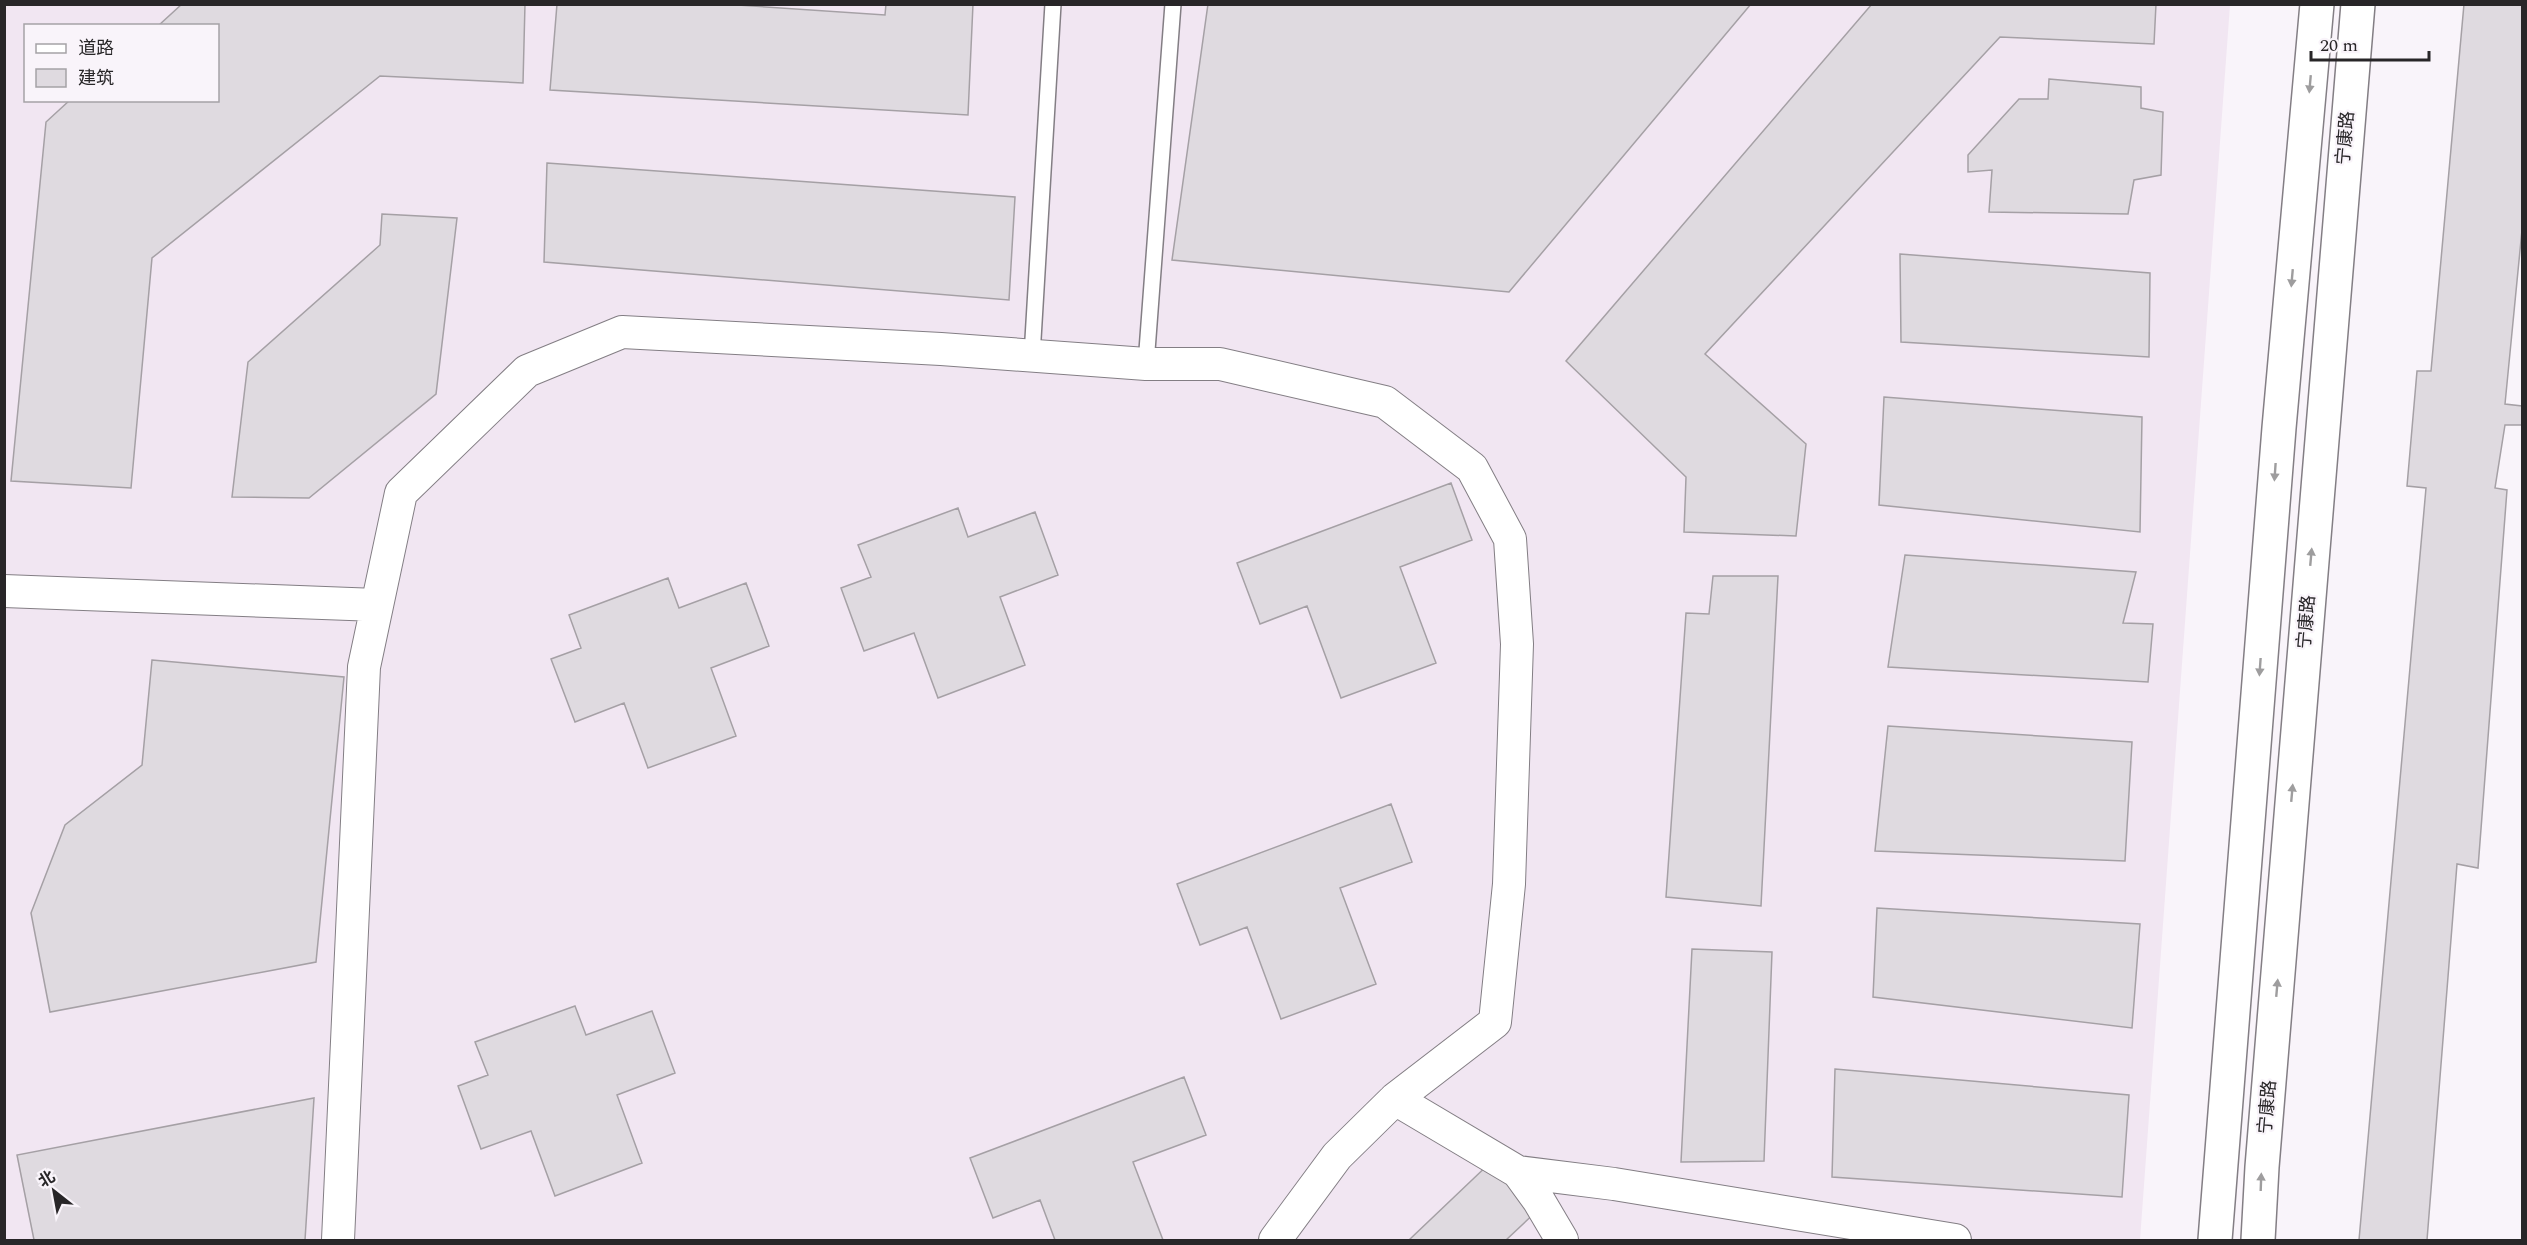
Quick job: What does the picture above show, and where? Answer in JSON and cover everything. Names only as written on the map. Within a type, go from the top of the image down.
[{"type":"main road","points":[[2215,1240],[2279,428],[2317,4]]},
{"type":"main road","name":"宁康路","points":[[2258,1240],[2316,493],[2358,4]]},
{"type":"street","points":[[338,1240],[363,667],[401,493],[527,371],[622,332],[1146,364],[1220,364],[1385,402],[1472,468],[1510,539],[1516,644],[1510,848],[1495,1022],[1395,1099],[1337,1156],[1275,1240]]},
{"type":"street","points":[[4,591],[377,605]]},
{"type":"street","points":[[1395,1099],[1518,1172],[1539,1201],[1562,1240]]},
{"type":"street","points":[[1518,1172],[1614,1184],[1955,1240]]},
{"type":"lane","points":[[1032,356],[1053,4]]},
{"type":"lane","points":[[1146,364],[1173,4]]},
{"type":"shaded area","points":[[5,5],[2230,5],[2140,1240],[5,1240]]},
{"type":"building","points":[[182,4],[525,4],[523,83],[380,76],[152,258],[131,488],[11,481],[46,122],[68,102],[219,102],[219,24],[160,24]]},
{"type":"building","points":[[557,4],[722,4],[885,15],[886,4],[973,4],[968,115],[550,90]]},
{"type":"building","points":[[1208,4],[1751,4],[1509,292],[1172,260]]},
{"type":"building","points":[[1872,4],[2156,4],[2154,44],[2000,37],[1705,354],[1806,444],[1796,536],[1684,532],[1686,477],[1566,361]]},
{"type":"building","points":[[2464,4],[2522,4],[2522,230],[2505,404],[2522,406],[2522,425],[2505,425],[2495,488],[2507,490],[2478,868],[2457,864],[2427,1240],[2359,1240],[2426,488],[2407,486],[2417,371],[2431,371]]},
{"type":"building","points":[[2049,79],[2141,87],[2141,108],[2163,112],[2161,175],[2134,180],[2128,214],[1989,212],[1992,170],[1968,172],[1968,155],[2019,99],[2048,99]]},
{"type":"building","points":[[547,163],[1015,197],[1009,300],[544,262]]},
{"type":"building","points":[[382,214],[457,218],[436,394],[309,498],[232,497],[248,362],[380,245]]},
{"type":"building","points":[[1900,254],[2150,273],[2149,357],[1901,342]]},
{"type":"building","points":[[1884,397],[2142,417],[2140,532],[1879,505]]},
{"type":"building","points":[[1451,483],[1472,540],[1400,567],[1436,663],[1341,698],[1307,606],[1260,624],[1237,563]]},
{"type":"building","points":[[958,508],[968,537],[1035,512],[1058,575],[1000,597],[1025,665],[938,698],[914,633],[864,651],[841,588],[871,577],[858,545]]},
{"type":"building","points":[[1905,555],[2136,572],[2123,623],[2153,624],[2148,682],[1888,667]]},
{"type":"building","points":[[1713,576],[1778,576],[1761,906],[1666,897],[1686,613],[1709,614]]},
{"type":"building","points":[[668,578],[679,608],[746,583],[769,646],[711,668],[736,736],[648,768],[624,703],[575,722],[551,659],[581,648],[569,615]]},
{"type":"building","points":[[152,660],[344,677],[316,962],[50,1012],[31,913],[65,825],[142,765]]},
{"type":"building","points":[[1888,726],[2132,742],[2125,861],[1875,851]]},
{"type":"building","points":[[1391,804],[1412,862],[1340,888],[1376,984],[1281,1019],[1247,927],[1200,945],[1177,884]]},
{"type":"building","points":[[1877,908],[2140,924],[2132,1028],[1873,997]]},
{"type":"building","points":[[1692,949],[1772,952],[1764,1161],[1681,1162]]},
{"type":"building","points":[[575,1006],[586,1035],[652,1011],[675,1073],[617,1095],[642,1163],[555,1196],[531,1131],[481,1149],[458,1086],[488,1075],[475,1042]]},
{"type":"building","points":[[1835,1069],[2129,1095],[2122,1197],[1832,1177]]},
{"type":"building","points":[[1184,1077],[1206,1135],[1133,1162],[1163,1240],[1055,1240],[1040,1200],[993,1218],[970,1158]]},
{"type":"building","points":[[314,1098],[305,1240],[34,1240],[17,1155]]},
{"type":"building","points":[[1493,1160],[1539,1209],[1506,1240],[1409,1240]]}]
